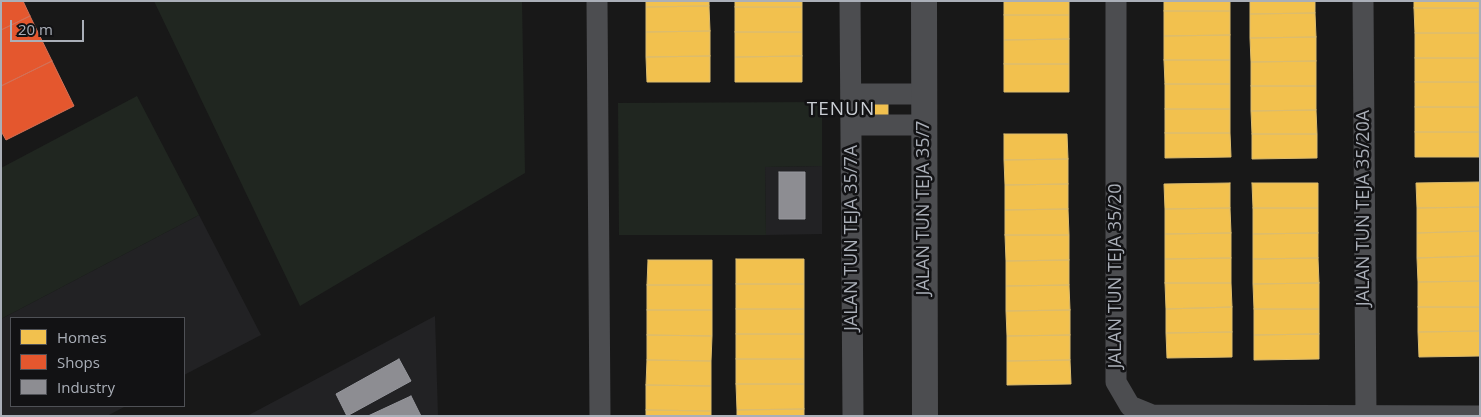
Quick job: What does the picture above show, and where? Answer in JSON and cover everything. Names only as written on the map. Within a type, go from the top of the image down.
[{"type":"street","points":[[597,1],[600,416]]},
{"type":"street","name":"JALAN TUN TEJA 35/7A","points":[[850,1],[853,416]]},
{"type":"street","name":"JALAN TUN TEJA 35/7","points":[[924,1],[925,416]]},
{"type":"street","name":"JALAN TUN TEJA 35/20","points":[[1116,1],[1116,382],[1130,406],[1152,415],[1480,416]]},
{"type":"street","name":"JALAN TUN TEJA 35/20A","points":[[1363,1],[1366,416]]},
{"type":"street","points":[[851,94],[924,94]]},
{"type":"street","points":[[851,126],[924,125]]},
{"type":"shaded area","points":[[154,1],[522,1],[525,173],[300,306]]},
{"type":"shaded area","points":[[137,96],[199,215],[1,319],[1,168]]},
{"type":"shaded area","points":[[822,102],[822,166],[765,167],[766,235],[619,235],[618,103]]},
{"type":"shaded area","points":[[822,166],[822,234],[766,235],[765,167]]},
{"type":"shaded area","points":[[199,215],[261,335],[185,374],[185,317],[10,317],[10,407],[124,407],[107,416],[1,416],[1,319]]},
{"type":"shaded area","points":[[435,316],[438,416],[247,416]]},
{"type":"building: Homes","points":[[646,1],[709,1],[709,6],[646,7]]},
{"type":"building: Homes","points":[[735,1],[802,1],[802,7],[735,7]]},
{"type":"building: Homes","points":[[1004,1],[1069,1],[1069,15],[1004,15]]},
{"type":"building: Homes","points":[[1164,1],[1230,1],[1230,11],[1164,11]]},
{"type":"building: Homes","points":[[1250,1],[1315,1],[1315,13],[1250,14]]},
{"type":"building: Homes","points":[[1414,1],[1479,1],[1479,8],[1414,8]]},
{"type":"building: Homes","points":[[709,6],[710,31],[646,32],[646,7]]},
{"type":"building: Homes","points":[[735,7],[802,7],[802,32],[735,32]]},
{"type":"building: Homes","points":[[1414,8],[1479,8],[1479,33],[1415,33]]},
{"type":"building: Homes","points":[[1164,11],[1230,11],[1230,35],[1164,36]]},
{"type":"building: Homes","points":[[1315,13],[1316,37],[1250,38],[1250,14]]},
{"type":"building: Homes","points":[[1004,15],[1069,15],[1069,39],[1004,40]]},
{"type":"building: Homes","points":[[710,31],[710,56],[646,57],[646,32]]},
{"type":"building: Homes","points":[[735,32],[802,32],[802,56],[735,57]]},
{"type":"building: Homes","points":[[1415,33],[1479,33],[1479,58],[1415,58]]},
{"type":"building: Homes","points":[[1230,35],[1230,60],[1164,60],[1164,36]]},
{"type":"building: Homes","points":[[1316,37],[1316,61],[1251,62],[1250,38]]},
{"type":"building: Homes","points":[[1069,39],[1069,64],[1004,64],[1004,40]]},
{"type":"building: Homes","points":[[710,56],[710,82],[647,82],[646,57]]},
{"type":"building: Homes","points":[[802,56],[802,82],[735,82],[735,57]]},
{"type":"building: Homes","points":[[1415,58],[1479,58],[1479,82],[1415,82]]},
{"type":"building: Homes","points":[[1164,60],[1230,60],[1230,84],[1165,84]]},
{"type":"building: Homes","points":[[1316,61],[1316,86],[1251,86],[1251,62]]},
{"type":"building: Homes","points":[[1004,64],[1069,64],[1069,92],[1004,92]]},
{"type":"building: Homes","points":[[1415,82],[1479,82],[1479,107],[1415,107]]},
{"type":"building: Homes","points":[[1165,84],[1230,84],[1230,109],[1165,109]]},
{"type":"building: Homes","points":[[1251,86],[1316,86],[1316,110],[1251,111]]},
{"type":"building: Homes","points":[[869,103],[888,103],[888,116],[869,116]]},
{"type":"building: Homes","points":[[1415,107],[1479,107],[1479,132],[1415,132]]},
{"type":"building: Homes","points":[[1165,109],[1230,109],[1230,133],[1165,133]]},
{"type":"building: Homes","points":[[1316,110],[1317,134],[1252,134],[1251,111]]},
{"type":"building: Homes","points":[[1415,132],[1479,132],[1479,157],[1415,157]]},
{"type":"building: Homes","points":[[1165,133],[1230,133],[1231,157],[1165,158]]},
{"type":"building: Homes","points":[[1004,134],[1067,134],[1068,159],[1004,160]]},
{"type":"building: Homes","points":[[1252,134],[1317,134],[1317,158],[1252,159]]},
{"type":"building: Homes","points":[[1068,159],[1068,184],[1005,185],[1004,160]]},
{"type":"building: Homes","points":[[1480,182],[1480,207],[1417,208],[1416,183]]},
{"type":"building: Homes","points":[[1230,183],[1230,208],[1165,209],[1164,184]]},
{"type":"building: Homes","points":[[1252,183],[1318,183],[1318,208],[1253,208]]},
{"type":"building: Homes","points":[[1068,184],[1068,209],[1005,210],[1005,185]]},
{"type":"building: Homes","points":[[1480,207],[1480,231],[1417,233],[1417,208]]},
{"type":"building: Homes","points":[[1230,208],[1231,233],[1165,234],[1165,209]]},
{"type":"building: Homes","points":[[1253,208],[1318,208],[1318,233],[1253,234]]},
{"type":"building: Homes","points":[[1068,209],[1069,235],[1005,235],[1005,210]]},
{"type":"building: Homes","points":[[1480,231],[1480,256],[1417,258],[1417,233]]},
{"type":"building: Homes","points":[[1231,233],[1231,258],[1165,259],[1165,234]]},
{"type":"building: Homes","points":[[1318,233],[1318,258],[1253,259],[1253,234]]},
{"type":"building: Homes","points":[[1005,235],[1069,235],[1069,260],[1006,261]]},
{"type":"building: Homes","points":[[1480,256],[1480,281],[1418,282],[1417,258]]},
{"type":"building: Homes","points":[[1231,258],[1231,283],[1165,283],[1165,259]]},
{"type":"building: Homes","points":[[1318,258],[1319,283],[1253,284],[1253,259]]},
{"type":"building: Homes","points":[[736,259],[804,259],[804,284],[736,284]]},
{"type":"building: Homes","points":[[648,260],[712,260],[712,285],[647,285]]},
{"type":"building: Homes","points":[[1069,260],[1069,285],[1006,286],[1006,261]]},
{"type":"building: Homes","points":[[1480,281],[1480,307],[1418,307],[1418,282]]},
{"type":"building: Homes","points":[[1165,283],[1231,283],[1232,307],[1166,309]]},
{"type":"building: Homes","points":[[1319,283],[1319,309],[1254,309],[1253,284]]},
{"type":"building: Homes","points":[[736,284],[804,284],[804,309],[736,309]]},
{"type":"building: Homes","points":[[647,285],[712,285],[712,310],[647,310]]},
{"type":"building: Homes","points":[[1069,285],[1070,310],[1006,311],[1006,286]]},
{"type":"building: Homes","points":[[1232,307],[1232,332],[1166,333],[1166,309]]},
{"type":"building: Homes","points":[[1418,307],[1480,307],[1480,331],[1418,332]]},
{"type":"building: Homes","points":[[736,309],[804,309],[804,334],[736,334]]},
{"type":"building: Homes","points":[[1254,309],[1319,309],[1319,334],[1254,335]]},
{"type":"building: Homes","points":[[647,310],[712,310],[712,336],[647,335]]},
{"type":"building: Homes","points":[[1070,310],[1070,335],[1007,336],[1006,311]]},
{"type":"building: Homes","points":[[1480,331],[1480,356],[1419,357],[1418,332]]},
{"type":"building: Homes","points":[[1232,332],[1232,357],[1167,358],[1166,333]]},
{"type":"building: Homes","points":[[736,334],[804,334],[804,359],[736,359]]},
{"type":"building: Homes","points":[[1319,334],[1319,359],[1254,360],[1254,335]]},
{"type":"building: Homes","points":[[647,335],[712,336],[711,361],[647,360]]},
{"type":"building: Homes","points":[[1070,335],[1070,360],[1007,361],[1007,336]]},
{"type":"building: Homes","points":[[736,359],[804,359],[804,384],[736,384]]},
{"type":"building: Homes","points":[[647,360],[711,361],[711,386],[646,385]]},
{"type":"building: Homes","points":[[1070,360],[1071,384],[1007,385],[1007,361]]},
{"type":"building: Homes","points":[[736,384],[804,384],[804,409],[737,410]]},
{"type":"building: Homes","points":[[646,385],[711,386],[711,411],[646,410]]},
{"type":"building: Homes","points":[[804,409],[804,416],[737,416],[737,410]]},
{"type":"building: Homes","points":[[646,410],[711,411],[711,416],[646,416]]},
{"type":"building: Shops","points":[[1,1],[23,1],[30,16],[1,30]]},
{"type":"building: Shops","points":[[30,16],[52,61],[1,86],[1,30]]},
{"type":"building: Shops","points":[[52,61],[74,106],[6,140],[1,131],[1,86]]},
{"type":"building: Industry","points":[[779,172],[805,172],[805,219],[779,219]]},
{"type":"building: Industry","points":[[399,359],[411,381],[347,416],[336,394]]},
{"type":"building: Industry","points":[[411,396],[421,416],[368,416]]},
{"type":"district","name":"TENUN","points":[[841,110]]}]
